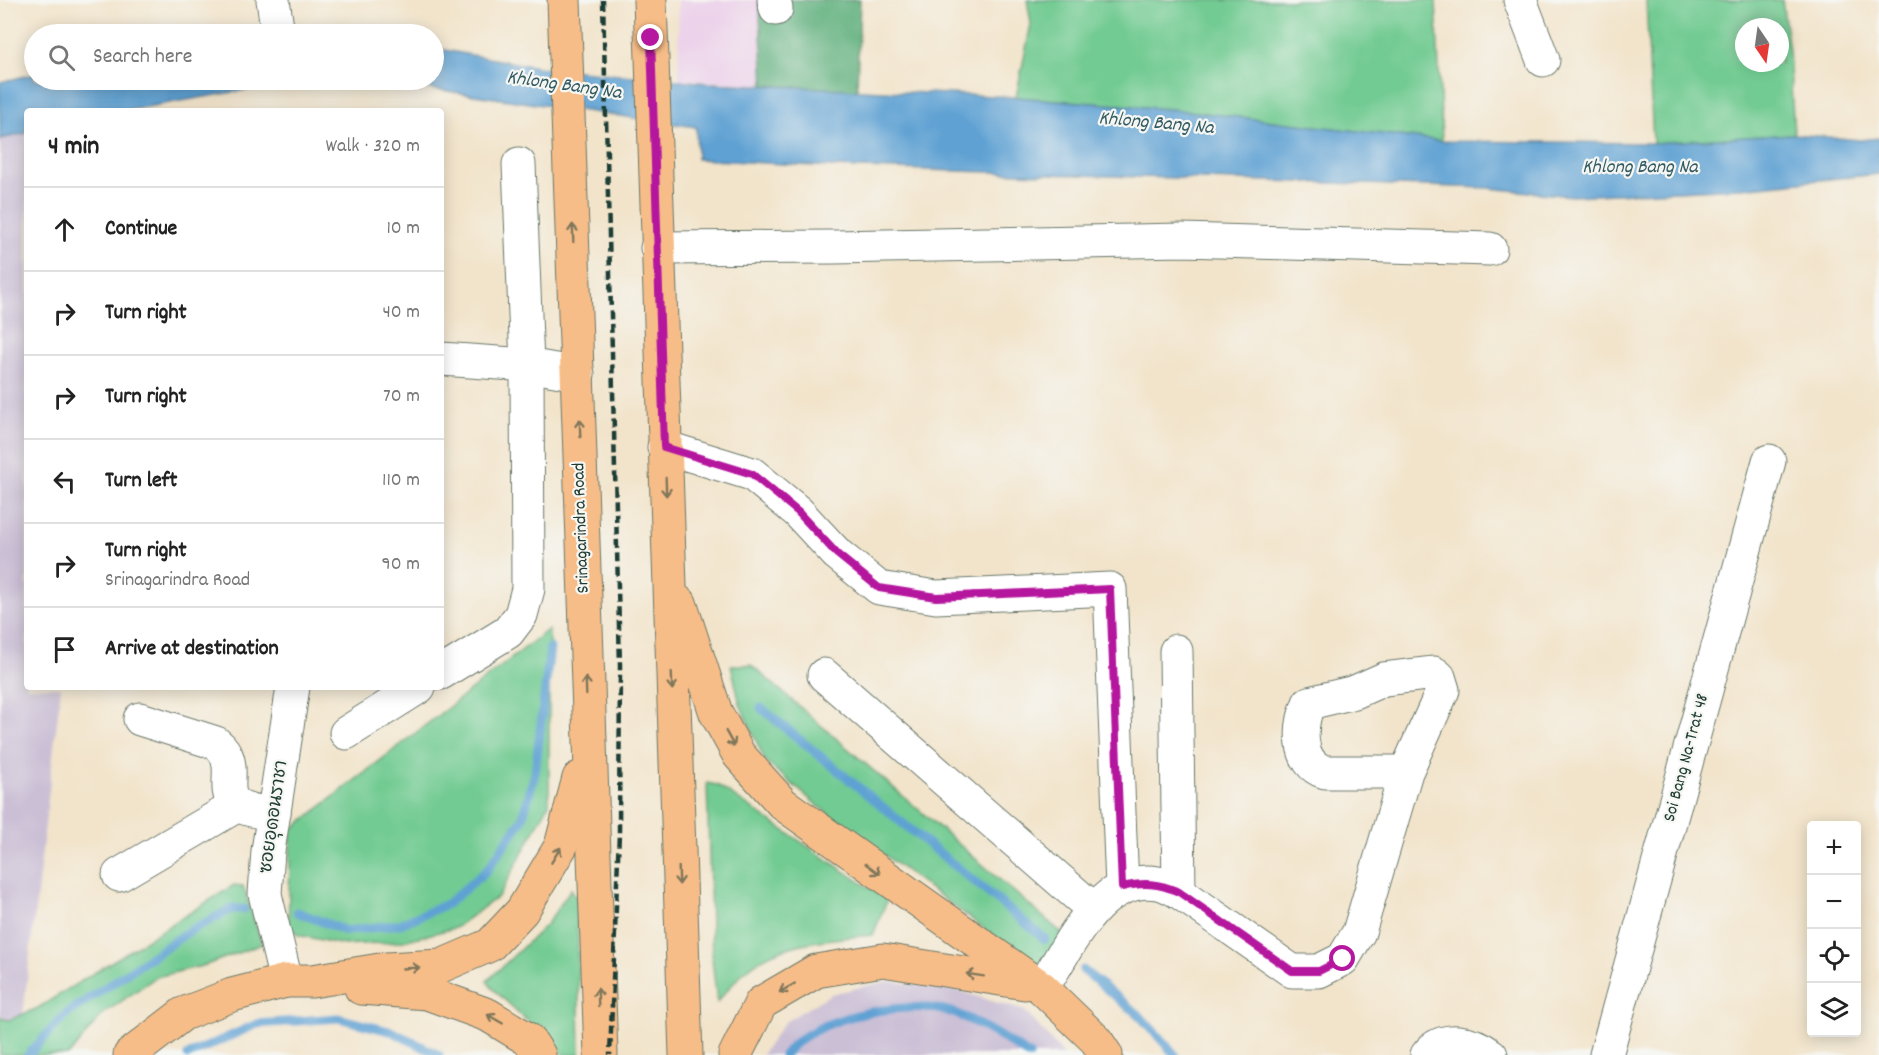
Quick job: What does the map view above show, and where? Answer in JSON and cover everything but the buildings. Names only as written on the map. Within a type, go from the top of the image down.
[{"type":"main road","name":"Srinagarindra Road","points":[[564,0],[578,374],[588,744],[601,1055]]},
{"type":"main road","points":[[650,0],[686,1055]]},
{"type":"main road","points":[[668,566],[716,713],[739,755],[783,804],[1038,986],[1096,1040],[1106,1055]]},
{"type":"main road","points":[[130,1055],[183,1014],[232,995],[299,981],[386,969],[441,966],[490,945],[522,911],[561,846],[588,744]]},
{"type":"main road","points":[[735,1055],[760,1003],[816,971],[883,960],[1038,986]]},
{"type":"main road","points":[[299,981],[427,993],[488,1015],[530,1040],[539,1055]]},
{"type":"street","points":[[273,0],[277,24]]},
{"type":"street","points":[[1520,0],[1543,60]]},
{"type":"street","points":[[444,671],[507,632],[521,615],[528,589],[527,364],[519,164]]},
{"type":"street","points":[[657,248],[1182,240],[1490,249]]},
{"type":"street","points":[[444,359],[527,364],[578,374]]},
{"type":"street","points":[[664,447],[752,474],[798,512],[837,554],[879,588],[936,597],[1110,589],[1122,887]]},
{"type":"street","name":"Soi Bang Na-Trat 48","points":[[1606,1055],[1769,462]]},
{"type":"street","points":[[1176,651],[1179,892]]},
{"type":"street","points":[[824,675],[1093,909]]},
{"type":"street","name":"ซอยอุดอนราชา","points":[[293,690],[274,813],[265,894],[299,981]]},
{"type":"street","points":[[345,733],[414,690]]},
{"type":"street","points":[[140,718],[216,743],[225,750],[230,759],[229,793],[236,806],[250,812],[274,813]]},
{"type":"street","points":[[1038,986],[1093,909],[1122,887],[1138,883],[1159,883],[1179,892],[1292,971],[1319,971],[1343,959],[1359,932],[1406,772]]},
{"type":"street","points":[[119,875],[236,806]]},
{"type":"street","points":[[1427,1055],[1443,1042],[1482,1047],[1491,1055]]},
{"type":"shaded area","points":[[678,0],[759,0],[764,85],[679,80]]},
{"type":"shaded area","points":[[24,134],[24,690],[61,690],[23,1014],[8,1020],[0,1018],[0,139]]},
{"type":"shaded area","points":[[888,981],[956,990],[1025,1011],[1064,1055],[761,1055],[785,1022],[831,994]]},
{"type":"green space","points":[[759,0],[860,0],[857,90],[764,85]]},
{"type":"green space","points":[[1027,0],[1436,0],[1442,141],[1170,109],[1016,97],[1031,24]]},
{"type":"green space","points":[[1646,0],[1782,0],[1784,18],[1735,18],[1735,72],[1789,72],[1789,51],[1794,134],[1653,143]]},
{"type":"green space","points":[[549,629],[549,804],[499,896],[455,928],[399,942],[344,945],[298,935],[288,926],[291,830]]},
{"type":"green space","points":[[731,665],[751,665],[1064,935],[1043,972],[818,806],[765,761],[740,704]]},
{"type":"green space","points":[[707,783],[717,785],[887,900],[873,935],[806,943],[773,953],[745,971],[717,1002],[712,959]]},
{"type":"green space","points":[[234,885],[243,886],[262,944],[206,965],[156,977],[102,1015],[69,1055],[0,1055],[0,1018],[9,1020],[38,1008]]},
{"type":"green space","points":[[571,889],[577,899],[580,1055],[564,1055],[487,981],[547,924]]},
{"type":"water","name":"Khlong Bang Na","points":[[444,50],[537,67],[708,83],[1016,97],[1170,109],[1442,141],[1653,143],[1794,134],[1860,140],[1879,138],[1879,174],[1741,188],[1572,196],[1487,188],[831,167],[697,159],[696,127],[439,90],[444,90]]},
{"type":"water","points":[[24,76],[24,90],[245,90],[140,108],[24,108],[24,134],[0,139],[0,82]]},
{"type":"waterway","points":[[297,912],[346,931],[400,924],[447,904],[486,871],[522,820],[535,773],[550,648]]},
{"type":"waterway","points":[[761,708],[1045,939]]},
{"type":"waterway","points":[[28,1055],[66,1014],[191,930],[232,909],[244,909]]},
{"type":"waterway","points":[[1083,970],[1140,1016],[1175,1055]]},
{"type":"waterway","points":[[784,1055],[797,1042],[814,1031],[835,1022],[881,1010],[904,1008],[943,1010],[964,1017],[1029,1055]]},
{"type":"waterway","points":[[188,1055],[257,1024],[338,1018],[393,1032],[439,1055]]},
{"type":"railway","points":[[603,0],[620,666],[619,833],[610,1055]]},
{"type":"route","points":[[651,38],[664,447],[752,474],[798,512],[837,554],[879,588],[936,597],[1110,589],[1122,887],[1138,883],[1159,883],[1179,892],[1193,904],[1292,971],[1319,971],[1343,959]]}]
